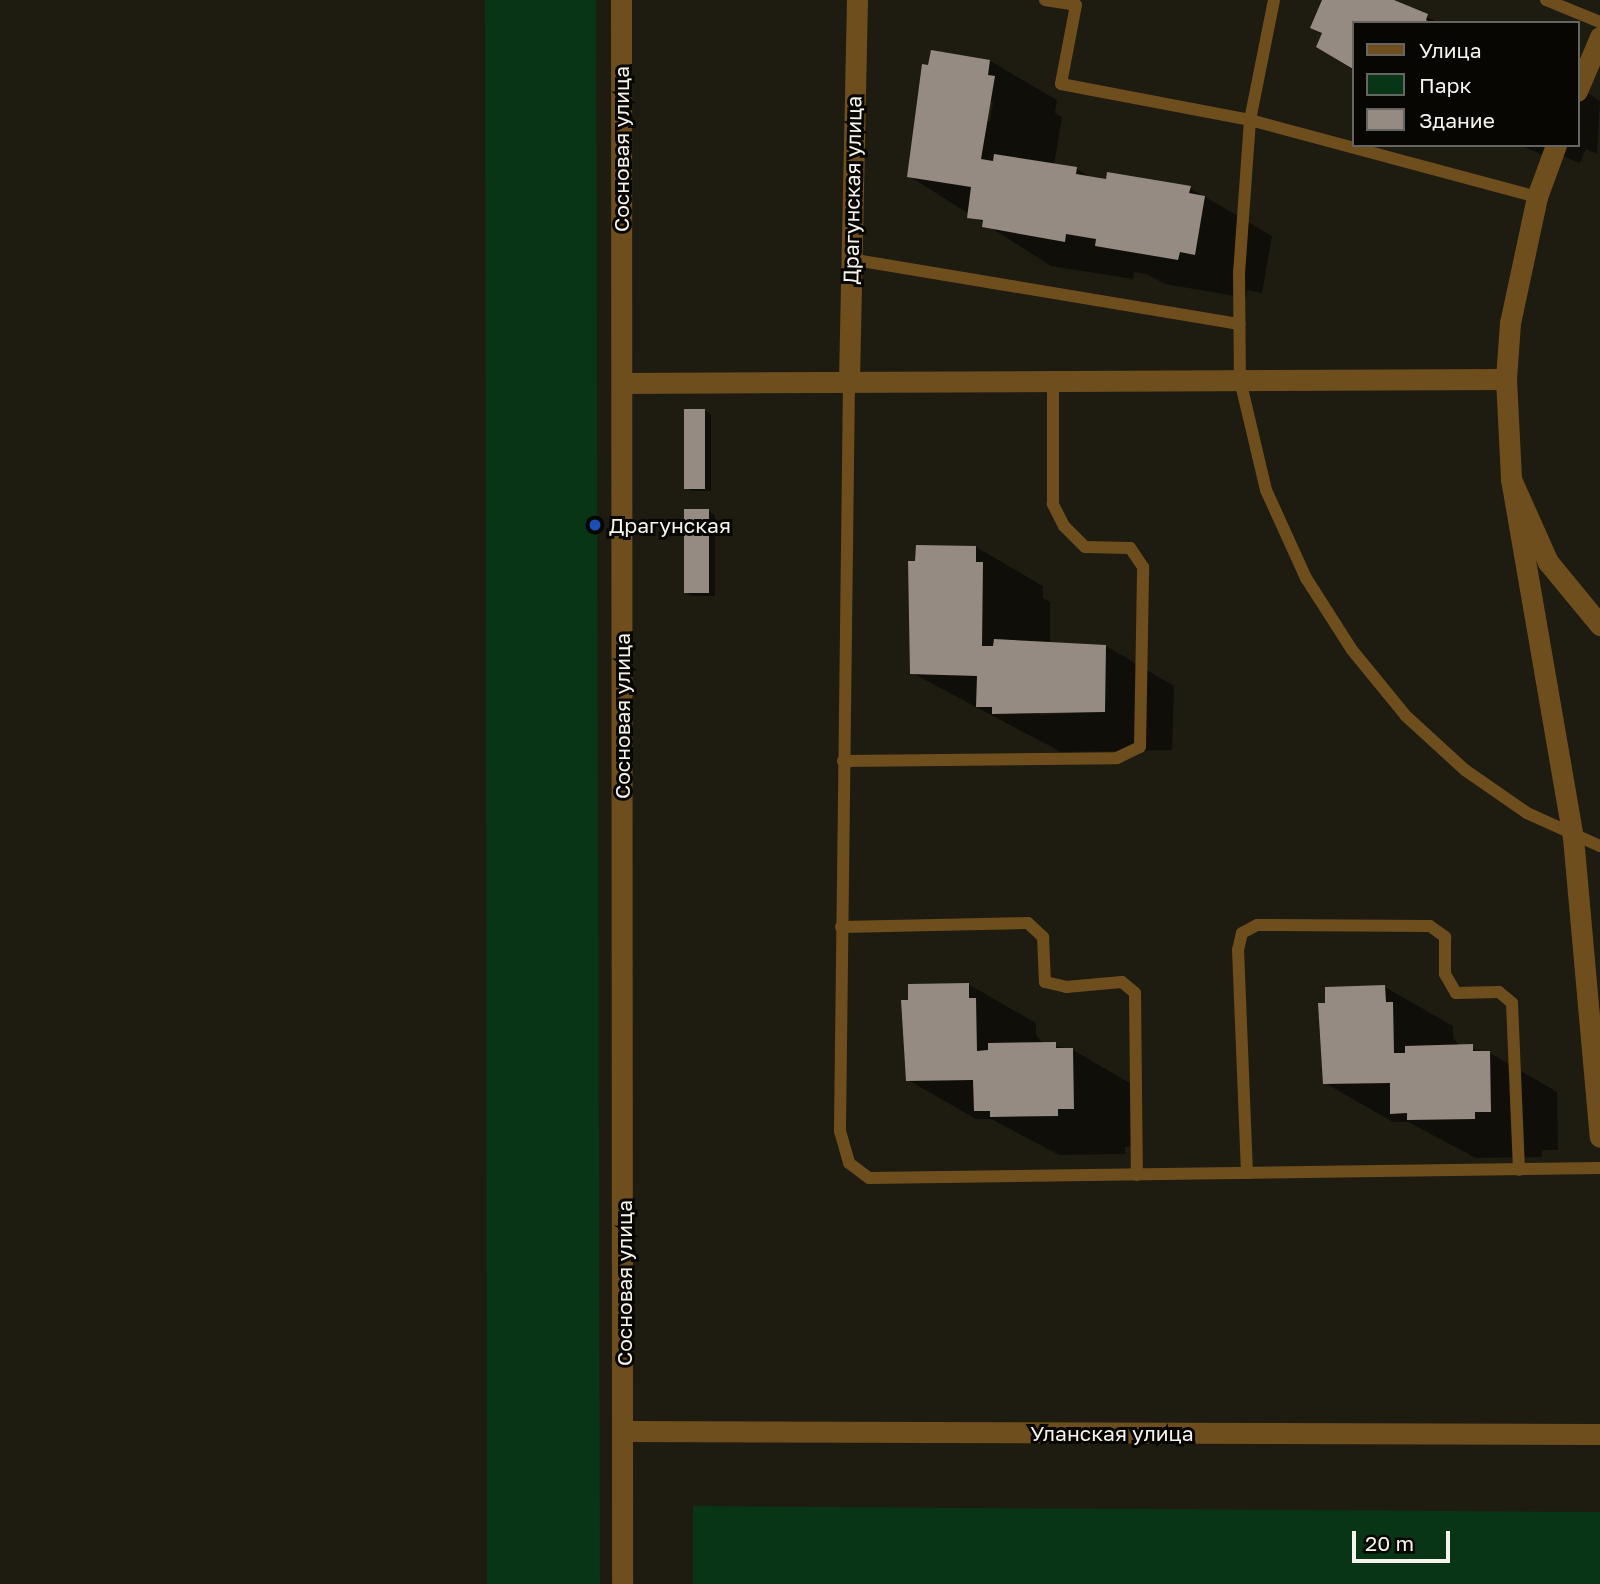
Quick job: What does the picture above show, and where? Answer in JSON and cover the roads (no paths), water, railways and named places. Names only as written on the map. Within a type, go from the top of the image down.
[{"type":"street","name":"Сосновая улица","points":[[621,0],[622,1584]]},
{"type":"street","name":"Драгунская улица","points":[[849,381],[857,0]]},
{"type":"street","points":[[1579,86],[1600,37]]},
{"type":"street","points":[[1555,147],[1537,197],[1510,323],[1506,379],[1511,479],[1573,837],[1600,1138]]},
{"type":"street","points":[[622,383],[1506,379]]},
{"type":"street","points":[[1511,479],[1548,562],[1600,625]]},
{"type":"street","name":"Уланская улица","points":[[624,1431],[1600,1434]]},
{"type":"lane","points":[[1045,0],[1076,5],[1061,84],[1250,120],[1537,197]]},
{"type":"lane","points":[[1274,0],[1250,120],[1240,324],[1240,380],[1266,490],[1306,578],[1352,650],[1406,716],[1465,770],[1527,813],[1573,837],[1600,846]]},
{"type":"lane","points":[[1546,0],[1600,22]]},
{"type":"lane","points":[[850,259],[1240,324]]},
{"type":"lane","points":[[849,381],[839,1131],[849,1163],[869,1178],[1600,1168]]},
{"type":"lane","points":[[843,761],[1117,758],[1140,747],[1143,568],[1130,548],[1085,547],[1064,526],[1053,504],[1053,381]]},
{"type":"lane","points":[[841,927],[1028,923],[1043,937],[1045,982],[1066,987],[1122,982],[1135,993],[1137,1175]]},
{"type":"lane","points":[[1247,1173],[1238,950],[1242,933],[1257,925],[1430,926],[1445,937],[1445,974],[1456,993],[1499,992],[1512,1003],[1519,1170]]},
{"type":"place","name":"Драгунская","points":[[595,525]]}]
